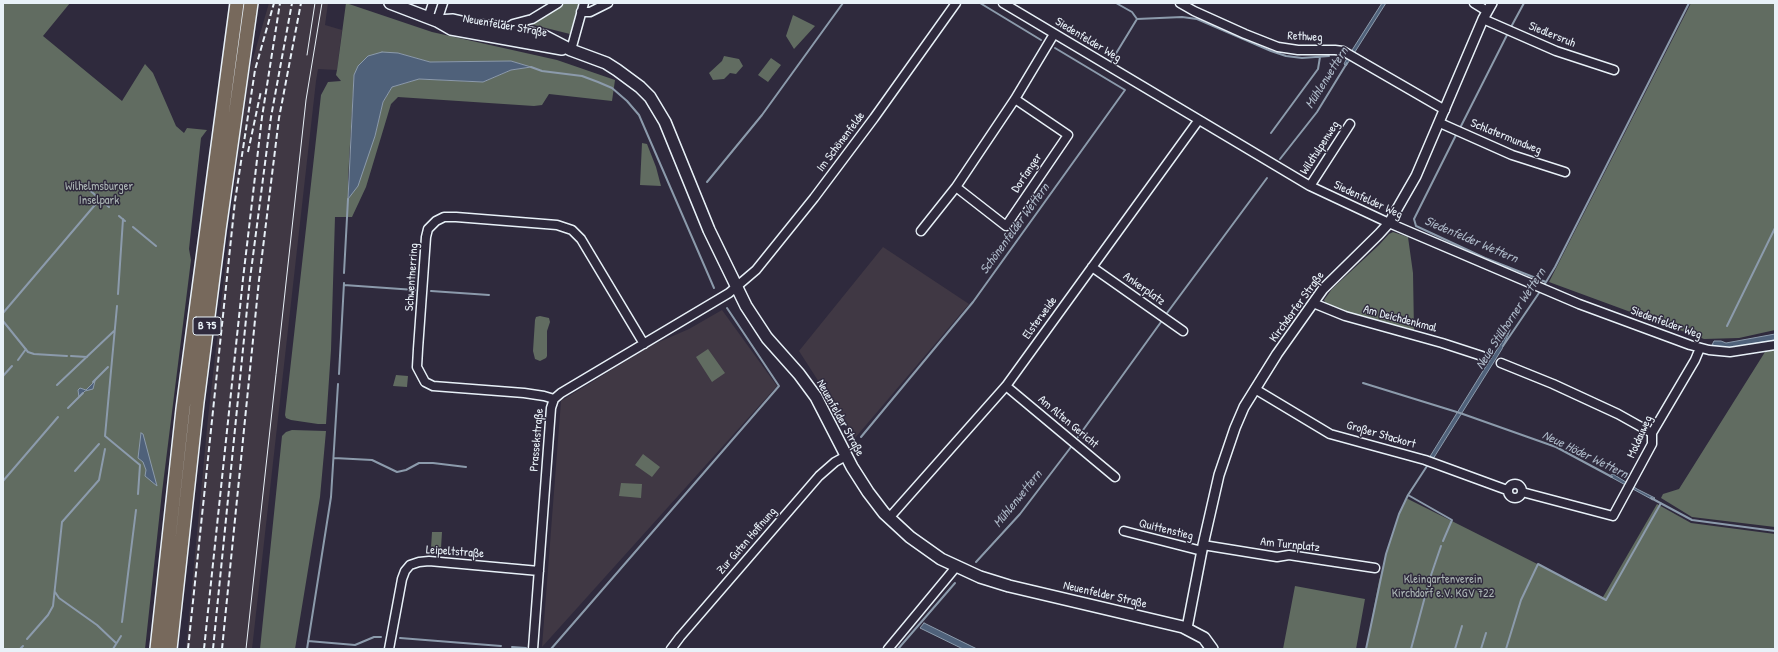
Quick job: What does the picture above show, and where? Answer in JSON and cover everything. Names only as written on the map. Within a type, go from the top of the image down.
[{"type":"highway","name":"B 75","points":[[157,649],[183,409],[237,3]]},
{"type":"highway","name":"B 75","points":[[170,649],[218,238],[251,3]]},
{"type":"main road","name":"Neuenfelder Straße","points":[[390,3],[433,19],[451,29],[540,46],[571,50]]},
{"type":"main road","name":"Neuenfelder Straße","points":[[433,19],[453,20],[475,25],[507,28],[544,36],[571,50],[606,63],[640,87],[650,96],[665,122],[709,230],[756,323],[816,396],[846,456],[868,492],[889,518],[917,544],[956,567],[1001,584],[1187,628],[1204,638],[1212,649]]},
{"type":"street","points":[[433,3],[433,19]]},
{"type":"street","points":[[433,19],[443,3]]},
{"type":"street","points":[[507,28],[513,24],[532,18],[558,3]]},
{"type":"street","points":[[571,50],[584,3]]},
{"type":"street","points":[[581,12],[590,12],[608,3]]},
{"type":"street","name":"Im Schönenfelde","points":[[737,288],[756,270],[814,198],[882,107],[956,3]]},
{"type":"street","name":"Siedenfelder Weg","points":[[1003,3],[1198,121],[1310,186],[1388,223],[1549,291],[1700,348],[1730,352],[1775,345]]},
{"type":"street","name":"Rethweg","points":[[1180,3],[1245,34],[1278,47],[1298,50],[1336,50],[1351,55],[1445,110]]},
{"type":"street","points":[[1474,3],[1489,7]]},
{"type":"street","name":"Kirchdorfer Straße","points":[[1187,628],[1202,548],[1226,452],[1244,407],[1312,303],[1331,279],[1365,248],[1388,223],[1416,176],[1489,7]]},
{"type":"street","name":"Siedlersruh","points":[[1483,19],[1556,51],[1614,70]]},
{"type":"street","points":[[921,231],[956,187],[1015,99],[1054,34]]},
{"type":"street","name":"Dorfanger","points":[[956,187],[1006,226],[1068,135],[1015,99]]},
{"type":"street","name":"Elsterweide","points":[[889,518],[1006,386],[1198,121]]},
{"type":"street","name":"Schlatermundweg","points":[[1440,123],[1512,155],[1565,172]]},
{"type":"street","name":"Wildtulpenweg","points":[[1310,186],[1350,124]]},
{"type":"street","name":"Schwentnerring","points":[[554,400],[544,396],[524,393],[433,386],[425,382],[417,367],[427,235],[428,229],[434,222],[447,216],[566,227],[572,230],[581,239],[644,344]]},
{"type":"street","name":"Ankerplatz","points":[[1092,266],[1183,331]]},
{"type":"street","name":"Prassekstraße","points":[[533,649],[551,408],[554,400],[561,393],[737,288]]},
{"type":"street","name":"Am Deichdenkmal","points":[[1312,303],[1345,316],[1442,343],[1482,356]]},
{"type":"street","name":"Moldauweg","points":[[1507,490],[1510,485],[1516,484],[1520,487],[1522,492],[1612,516],[1652,444],[1652,433],[1695,360],[1700,348]]},
{"type":"street","points":[[1501,363],[1575,394],[1618,414],[1652,433]]},
{"type":"street","name":"Am Alten Gericht","points":[[1006,386],[1115,477]]},
{"type":"street","name":"Großer Stackort","points":[[1255,389],[1330,434],[1429,461],[1507,490]]},
{"type":"street","name":"Zur Guten Hoffnung","points":[[671,649],[819,476],[835,462],[846,456]]},
{"type":"street","name":"Quittenstieg","points":[[1124,531],[1202,548]]},
{"type":"street","name":"Am Turnplatz","points":[[1202,548],[1277,556],[1289,555],[1375,568]]},
{"type":"street","name":"Leipeltstraße","points":[[389,649],[402,579],[405,571],[410,565],[429,561],[539,571]]},
{"type":"street","points":[[888,649],[956,567]]},
{"type":"shaded area","points":[[269,3],[328,3],[325,25],[342,30],[337,70],[318,69],[316,81],[252,649],[186,649],[208,418],[247,79]]},
{"type":"shaded area","points":[[883,247],[969,304],[855,438],[799,351]]},
{"type":"shaded area","points":[[722,310],[777,386],[542,647],[561,401],[652,345],[689,329]]},
{"type":"green space","name":"Wilhelmsburger Inselpark","points":[[3,3],[70,3],[43,36],[122,101],[145,64],[153,73],[176,126],[184,133],[187,128],[207,130],[201,138],[189,249],[191,260],[162,492],[145,649],[3,649]]},
{"type":"green space","points":[[346,3],[432,32],[557,60],[615,80],[612,101],[549,94],[542,105],[534,106],[398,97],[391,104],[366,187],[352,217],[335,217],[331,350],[326,424],[318,424],[291,420],[286,418],[285,415],[321,95],[328,82],[341,81],[336,75]],"holes":[[[398,53],[430,62],[511,61],[530,67],[511,70],[483,82],[419,79],[392,87],[383,102],[375,136],[348,199],[354,75]]]},
{"type":"green space","points":[[562,3],[579,3],[570,34],[530,24],[530,22],[552,12]]},
{"type":"green space","points":[[1691,3],[1775,3],[1775,330],[1739,338],[1704,339],[1549,282]]},
{"type":"green space","points":[[793,15],[815,26],[794,49],[786,36]]},
{"type":"green space","points":[[724,56],[739,59],[743,66],[736,74],[730,73],[724,79],[713,80],[709,73],[722,61]]},
{"type":"green space","points":[[771,58],[781,65],[768,82],[758,75]]},
{"type":"green space","points":[[642,143],[647,144],[656,167],[661,186],[640,185]]},
{"type":"green space","points":[[1393,232],[1408,237],[1413,273],[1414,331],[1369,320],[1327,306],[1324,300],[1332,289],[1389,234]]},
{"type":"green space","points":[[540,316],[549,318],[550,322],[547,331],[547,356],[540,361],[535,359],[533,351],[535,320],[536,317]]},
{"type":"green space","points":[[708,349],[725,373],[712,382],[696,357]]},
{"type":"green space","points":[[1775,350],[1775,527],[1692,517],[1661,498],[1663,494],[1679,489],[1765,352]]},
{"type":"green space","points":[[396,375],[408,376],[407,387],[393,386]]},
{"type":"green space","points":[[292,430],[326,431],[320,497],[295,649],[260,649],[282,436],[286,432]]},
{"type":"green space","points":[[643,454],[660,467],[652,477],[635,465]]},
{"type":"green space","points":[[621,483],[642,484],[641,498],[619,496]]},
{"type":"green space","name":"Kleingartenverein Kirchdorf e.V. KGV 722","points":[[1406,498],[1603,597],[1657,504],[1691,523],[1775,534],[1775,649],[1366,649],[1379,581],[1387,550],[1399,513]]},
{"type":"green space","points":[[432,532],[442,532],[441,548],[431,548]]},
{"type":"green space","points":[[1295,586],[1365,599],[1356,649],[1283,649]]},
{"type":"water","points":[[1382,3],[1386,3],[1346,66],[1344,64],[1347,58]]},
{"type":"water","points":[[382,52],[398,53],[430,62],[511,61],[531,67],[511,70],[483,82],[419,79],[392,87],[383,102],[375,136],[358,186],[348,199],[354,75],[358,66],[368,56]]},
{"type":"water","points":[[1510,330],[1502,349],[1433,459],[1429,458],[1483,371]]},
{"type":"water","points":[[1775,334],[1775,340],[1728,348],[1712,345],[1714,341],[1726,343]]},
{"type":"water","points":[[95,381],[93,389],[85,391],[79,397],[78,390],[80,388],[86,390]]},
{"type":"water","points":[[141,433],[143,434],[157,486],[145,476],[146,470],[143,462],[138,458]]},
{"type":"water","points":[[1613,474],[1655,498],[1653,500],[1609,476]]},
{"type":"water","points":[[924,623],[977,649],[963,649],[920,628]]},
{"type":"waterway","points":[[707,182],[762,115],[843,3]]},
{"type":"waterway","name":"Schönenfelder Wettern","points":[[980,3],[1041,40]]},
{"type":"waterway","name":"Schönenfelder Wettern","points":[[1116,3],[1132,12],[1137,19],[1182,17],[1197,19],[1286,56],[1302,58],[1329,56]]},
{"type":"waterway","name":"Siedenfelder Wettern","points":[[1511,27],[1524,3]]},
{"type":"waterway","name":"Neue Stillhorner Wettern","points":[[1543,287],[1555,267],[1689,3]]},
{"type":"waterway","points":[[1112,60],[1137,19]]},
{"type":"waterway","name":"Siedenfelder Wettern","points":[[1460,128],[1507,35]]},
{"type":"waterway","name":"Schönenfelder Wettern","points":[[861,437],[973,302],[1125,90],[1055,48]]},
{"type":"waterway","points":[[1271,133],[1318,69],[1320,57]]},
{"type":"waterway","name":"Mühlenwettern","points":[[1280,159],[1317,112],[1347,63]]},
{"type":"waterway","points":[[531,67],[542,71],[582,76],[612,88],[627,101],[639,115],[714,288]]},
{"type":"waterway","name":"Siedenfelder Wettern","points":[[1456,135],[1414,219],[1416,226],[1485,258],[1546,282]]},
{"type":"waterway","name":"Mühlenwettern","points":[[1167,313],[1267,178]]},
{"type":"waterway","points":[[3,313],[100,199],[81,183]]},
{"type":"waterway","points":[[100,199],[109,207]]},
{"type":"waterway","points":[[344,273],[348,199]]},
{"type":"waterway","points":[[119,216],[125,221]]},
{"type":"waterway","points":[[118,294],[123,219]]},
{"type":"waterway","points":[[133,227],[156,246]]},
{"type":"waterway","points":[[1727,326],[1775,228]]},
{"type":"waterway","points":[[339,374],[344,283]]},
{"type":"waterway","points":[[344,285],[415,290]]},
{"type":"waterway","name":"Neue Stillhorner Wettern","points":[[1503,346],[1541,290]]},
{"type":"waterway","points":[[431,291],[489,295]]},
{"type":"waterway","points":[[117,306],[105,436],[140,465],[138,494]]},
{"type":"waterway","points":[[551,649],[779,386],[727,308]]},
{"type":"waterway","points":[[3,321],[28,352],[34,354],[67,356]]},
{"type":"waterway","name":"Mühlenwettern","points":[[1078,437],[1161,322]]},
{"type":"waterway","points":[[57,385],[114,331]]},
{"type":"waterway","points":[[18,360],[26,349]]},
{"type":"waterway","points":[[71,356],[87,357]]},
{"type":"waterway","points":[[3,376],[12,366]]},
{"type":"waterway","points":[[93,382],[108,367]]},
{"type":"waterway","name":"Neue Höder Wettern","points":[[1363,383],[1460,413],[1556,447],[1612,477]]},
{"type":"waterway","points":[[307,649],[331,497],[338,384]]},
{"type":"waterway","points":[[68,408],[83,393]]},
{"type":"waterway","points":[[3,481],[58,417]]},
{"type":"waterway","points":[[75,471],[99,444]]},
{"type":"waterway","name":"Mühlenwettern","points":[[976,562],[1020,514],[1071,447]]},
{"type":"waterway","points":[[27,639],[48,615],[53,606],[62,522],[99,480],[105,449]]},
{"type":"waterway","points":[[334,458],[372,460],[397,472],[406,470],[419,463],[466,467]]},
{"type":"waterway","name":"Neue Stillhorner Wettern","points":[[1366,649],[1386,554],[1399,514],[1408,495],[1429,463]]},
{"type":"waterway","points":[[1408,495],[1452,520],[1443,541]]},
{"type":"waterway","name":"Neue Höder Wettern","points":[[1651,498],[1692,520],[1775,531]]},
{"type":"waterway","points":[[1506,649],[1521,600],[1538,564],[1606,600],[1661,503]]},
{"type":"waterway","points":[[122,622],[136,510]]},
{"type":"waterway","points":[[1428,584],[1441,546]]},
{"type":"waterway","name":"Mühlenwettern","points":[[898,649],[955,583]]},
{"type":"waterway","points":[[1411,649],[1427,589]]},
{"type":"waterway","points":[[55,592],[59,598],[97,625],[116,643]]},
{"type":"waterway","points":[[1455,649],[1462,626]]},
{"type":"waterway","points":[[1481,649],[1486,633]]},
{"type":"waterway","points":[[113,649],[121,636]]},
{"type":"waterway","points":[[308,641],[355,645],[374,637],[381,637]]},
{"type":"waterway","points":[[400,638],[501,646]]},
{"type":"waterway","points":[[20,649],[23,646]]},
{"type":"waterway","points":[[512,647],[526,648]]},
{"type":"tram line","points":[[307,55],[315,3]]},
{"type":"tram line","points":[[246,649],[306,100],[322,3]]},
{"type":"railway","points":[[188,649],[235,201],[255,70],[274,3]]},
{"type":"railway","points":[[204,649],[243,279],[262,117],[280,3]]},
{"type":"railway","points":[[213,649],[250,279],[271,117],[292,3]]},
{"type":"railway","points":[[222,649],[259,280],[279,118],[301,3]]},
{"type":"railway","points":[[248,152],[261,91]]}]
